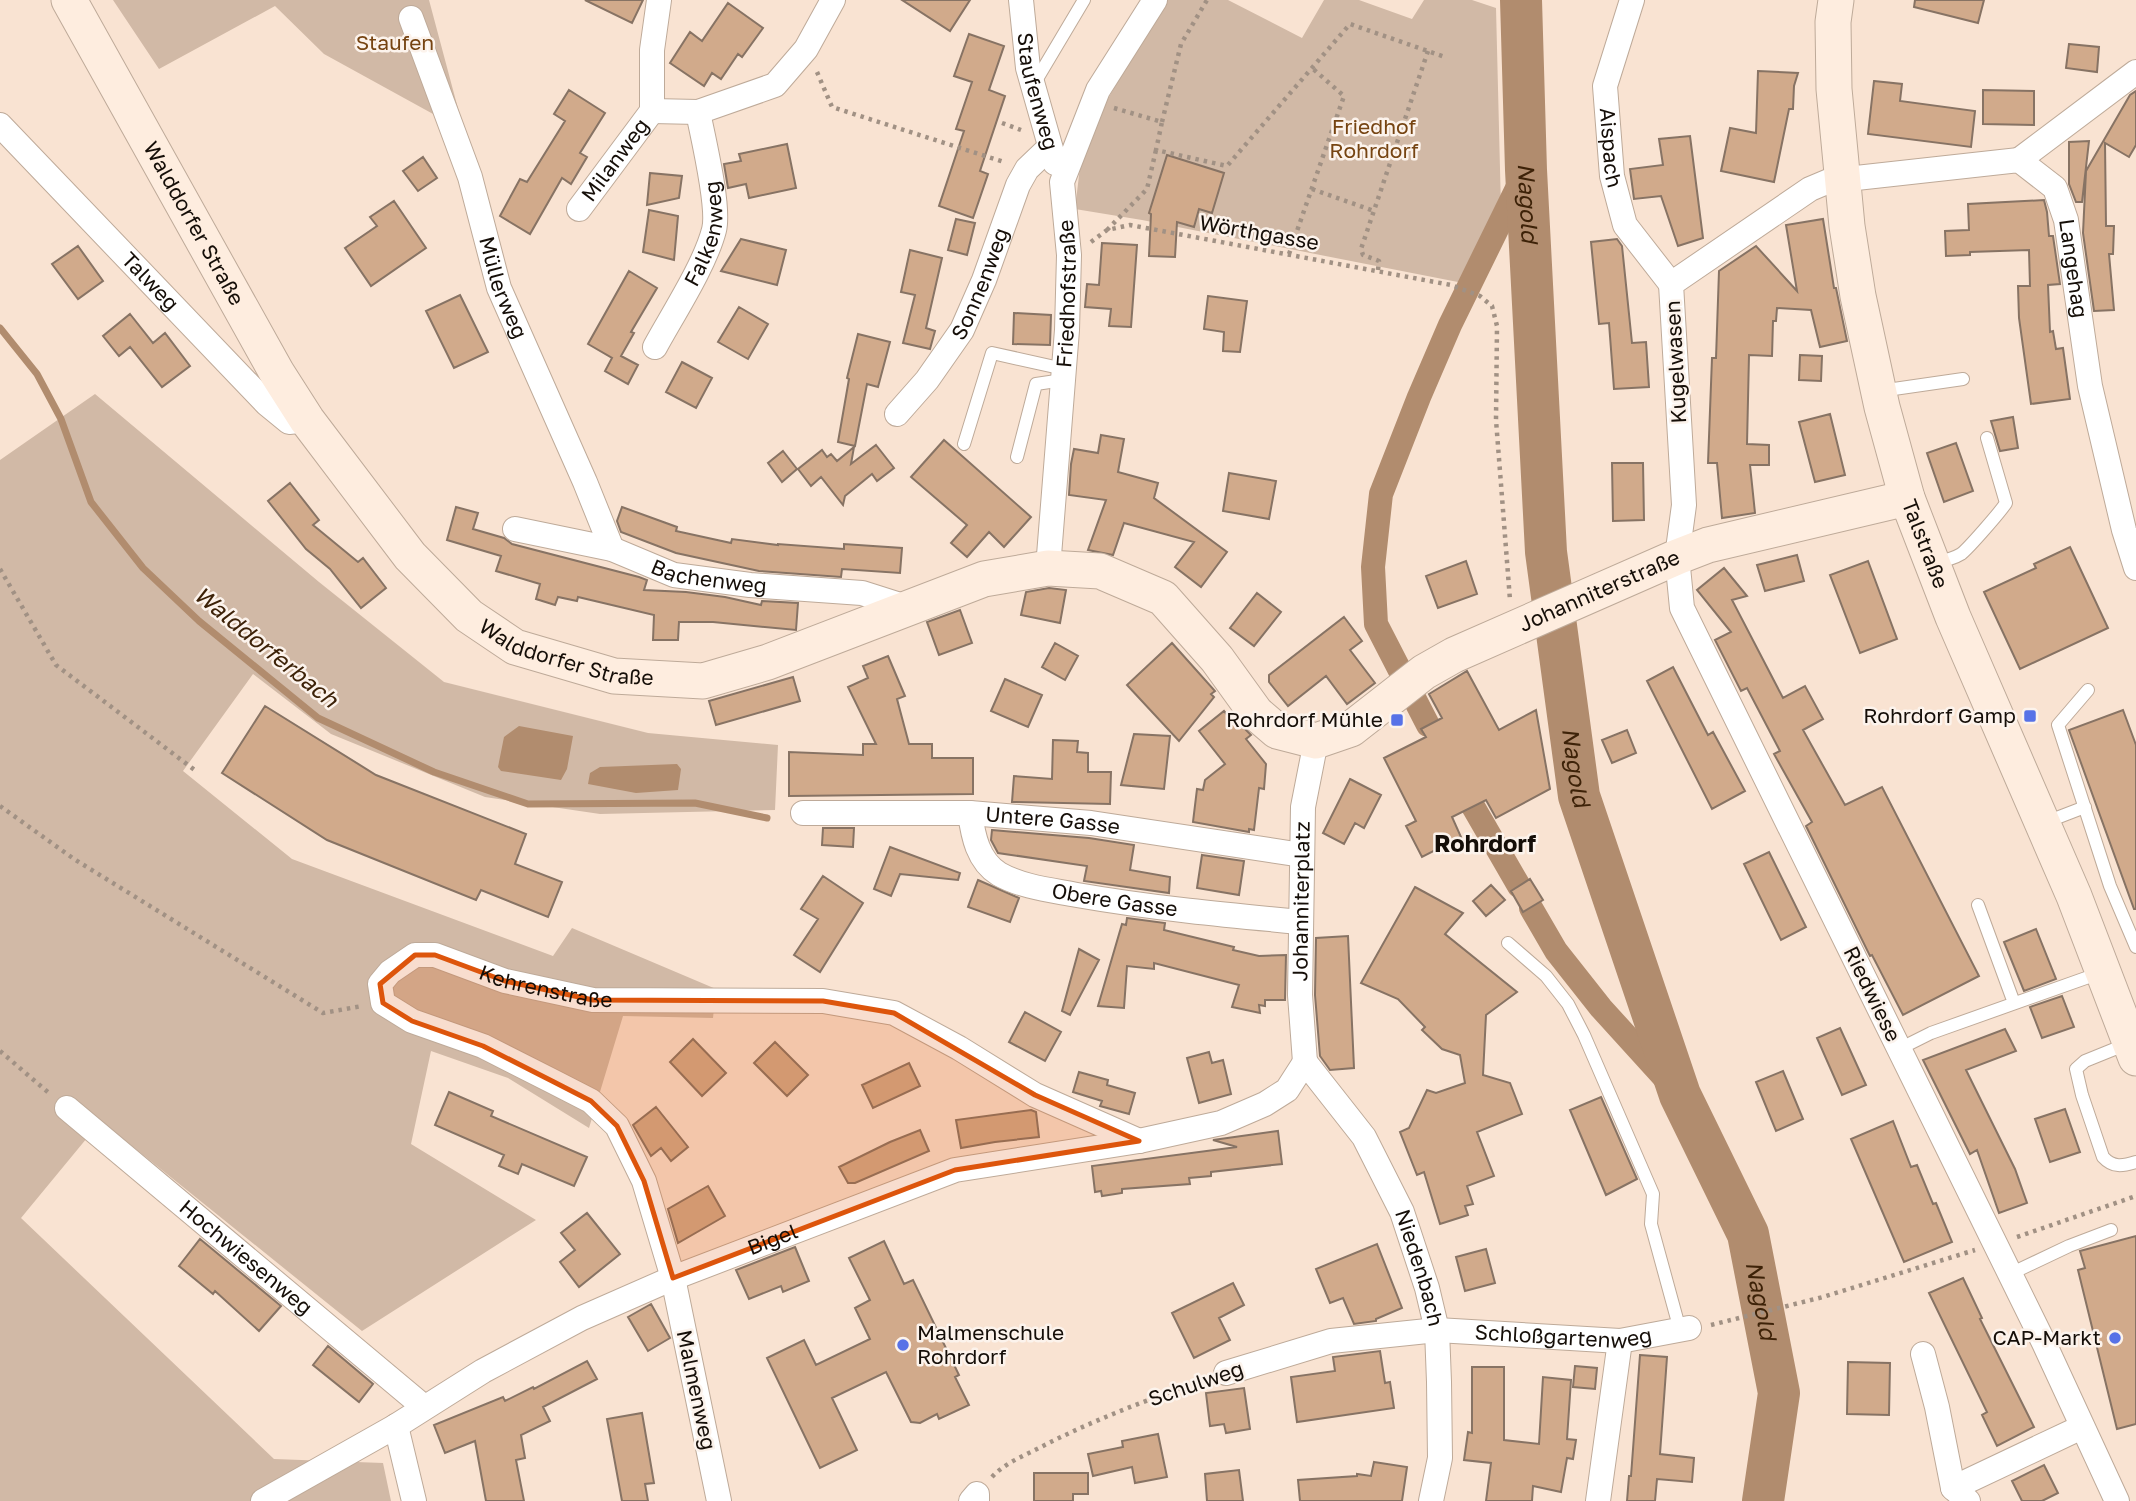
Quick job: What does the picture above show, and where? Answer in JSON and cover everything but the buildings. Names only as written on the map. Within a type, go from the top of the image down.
[{"type":"street","name":"Walddorfer Straße","points":[[69,0],[217,269],[307,420],[410,556],[468,616],[515,647],[614,676],[703,681],[768,662],[984,579],[1048,568],[1100,571],[1163,598],[1217,659],[1256,713],[1277,731],[1316,741]]},
{"type":"street","points":[[659,0],[652,50],[652,111],[698,112],[775,85],[806,49],[833,0]]},
{"type":"street","name":"Staufenweg","points":[[1021,0],[1032,87],[1049,148],[1062,181]]},
{"type":"street","name":"Friedhofstraße","points":[[1048,568],[1064,375],[1069,255],[1062,181],[1093,101],[1154,0]]},
{"type":"street","name":"Aispach","points":[[1632,0],[1605,86],[1612,176],[1626,226],[1671,284]]},
{"type":"street","name":"Talstraße","points":[[1836,0],[1833,22],[1834,89],[1842,179],[1858,296],[1878,391],[1907,498],[1998,723],[2114,991],[2133,1050]]},
{"type":"street","name":"Müllerweg","points":[[411,18],[470,177],[499,288],[575,458],[612,550]]},
{"type":"street","points":[[1842,179],[2020,160],[2136,72]]},
{"type":"street","name":"Milanweg","points":[[579,209],[652,111]]},
{"type":"street","name":"Falkenweg","points":[[655,347],[704,256],[715,228],[712,190],[698,112]]},
{"type":"street","name":"Talweg","points":[[0,125],[267,404],[289,422],[307,420]]},
{"type":"street","name":"Sonnenweg","points":[[897,414],[926,380],[962,330],[984,280],[1018,185],[1027,169],[1049,148]]},
{"type":"street","name":"Langehag","points":[[2020,160],[2055,188],[2066,220],[2090,386],[2124,530],[2136,568]]},
{"type":"street","name":"Kugelwasen","points":[[1677,557],[1684,505],[1671,284],[1810,190],[1829,181],[1842,179]]},
{"type":"street","name":"Johanniterstraße","points":[[1316,741],[1351,729],[1424,672],[1454,655],[1677,557],[1708,545],[1907,498]]},
{"type":"street","name":"Bachenweg","points":[[515,530],[612,550],[674,575],[750,585],[862,593],[906,607]]},
{"type":"street","name":"Riedwiese","points":[[1677,557],[1682,608],[2010,1274],[2117,1501]]},
{"type":"street","name":"Johanniterplatz","points":[[1305,1062],[1300,995],[1301,855],[1303,807],[1316,741]]},
{"type":"street","name":"Untere Gasse","points":[[803,813],[970,813],[1091,824],[1301,855]]},
{"type":"street","name":"Obere Gasse","points":[[970,813],[980,854],[998,873],[1035,887],[1126,903],[1301,922]]},
{"type":"street","name":"Kehrenstraße","points":[[383,1003],[380,984],[390,972],[415,955],[435,955],[505,981],[593,1000],[823,1001],[894,1013],[959,1048],[1035,1096],[1139,1141]]},
{"type":"street","points":[[383,1003],[412,1021],[483,1046],[591,1101],[617,1126],[644,1181],[673,1279]]},
{"type":"street","name":"Bigel","points":[[263,1501],[396,1426],[483,1371],[582,1318],[673,1279],[955,1170],[1139,1141],[1221,1123],[1265,1104],[1287,1090],[1305,1062]]},
{"type":"street","name":"Niedenbach","points":[[1305,1062],[1364,1137],[1402,1212],[1427,1288],[1437,1330],[1440,1458],[1431,1501]]},
{"type":"street","name":"Hochwiesenweg","points":[[67,1108],[424,1407]]},
{"type":"street","name":"Malmenweg","points":[[673,1279],[719,1501]]},
{"type":"street","name":"Schloßgartenweg","points":[[1437,1330],[1620,1341],[1693,1328]]},
{"type":"street","name":"Schulweg","points":[[1226,1373],[1331,1341],[1437,1330]]},
{"type":"street","points":[[1598,1501],[1620,1341]]},
{"type":"street","points":[[1923,1354],[1960,1494],[2082,1427]]},
{"type":"street","points":[[396,1426],[414,1501]]},
{"type":"lane","points":[[1032,87],[1084,0]]},
{"type":"lane","points":[[964,444],[992,354],[1064,375]]},
{"type":"lane","points":[[1017,457],[1037,384],[1064,375]]},
{"type":"lane","points":[[1878,391],[1963,379]]},
{"type":"lane","points":[[1932,564],[1964,553],[2006,503],[1987,438]]},
{"type":"lane","points":[[2088,691],[2059,725],[2110,886],[2136,947]]},
{"type":"lane","points":[[2043,824],[2085,807]]},
{"type":"lane","points":[[1978,905],[2014,1003]]},
{"type":"lane","points":[[1508,943],[1546,976],[1568,1004],[1584,1035],[1653,1194],[1651,1224],[1693,1328]]},
{"type":"lane","points":[[1899,1049],[1931,1033],[2014,1003],[2114,991]]},
{"type":"lane","points":[[2133,1050],[2085,1061],[2076,1069],[2103,1157],[2110,1164],[2124,1166],[2136,1162]]},
{"type":"lane","points":[[2010,1274],[2110,1230]]},
{"type":"path","points":[[1069,255],[1083,249],[1107,230],[1147,189],[1181,44],[1207,0]]},
{"type":"path","points":[[1156,150],[1227,166],[1350,23],[1445,57]]},
{"type":"path","points":[[806,49],[832,107],[1027,169]]},
{"type":"path","points":[[1378,270],[1379,261],[1363,255],[1361,249],[1428,51]]},
{"type":"path","points":[[1289,254],[1344,96],[1312,68]]},
{"type":"path","points":[[1093,101],[1161,122]]},
{"type":"path","points":[[1312,189],[1374,211]]},
{"type":"path","name":"Wörthgasse","points":[[1107,230],[1130,225],[1378,270],[1451,285],[1480,296],[1492,306],[1497,326],[1496,420],[1518,629]]},
{"type":"path","points":[[0,569],[56,665],[196,771]]},
{"type":"path","points":[[0,806],[74,859],[323,1013],[383,1003]]},
{"type":"path","points":[[0,1051],[67,1108]]},
{"type":"path","points":[[1693,1328],[1823,1297]]},
{"type":"path","name":"Schulweg","points":[[975,1499],[1001,1468],[1068,1433],[1146,1400],[1226,1373]]},
{"type":"highlighted area","points":[[415,955],[435,955],[505,981],[593,1000],[823,1001],[894,1013],[1035,1095],[1139,1141],[955,1170],[673,1278],[644,1181],[617,1126],[591,1101],[554,1082],[483,1046],[412,1021],[383,1003],[380,984]]},
{"type":"green space","name":"Staufen","points":[[113,0],[429,0],[464,131],[324,54],[275,6],[159,69]]},
{"type":"green space","name":"Friedhof Rohrdorf","points":[[1165,0],[1228,0],[1302,38],[1324,0],[1359,0],[1412,19],[1424,0],[1472,0],[1496,8],[1501,209],[1463,283],[1075,209],[1083,142]]},
{"type":"green space","points":[[95,394],[319,582],[444,682],[648,733],[778,745],[775,810],[600,814],[485,797],[331,734],[253,674],[183,771],[292,859],[553,956],[572,928],[716,989],[713,1018],[623,1016],[589,1128],[508,1078],[431,1051],[411,1144],[536,1220],[362,1331],[101,1121],[21,1218],[274,1459],[383,1463],[391,1501],[0,1501],[0,460]]},
{"type":"shaded area","points":[[519,726],[573,736],[567,769],[561,780],[501,771],[498,767],[504,737]]},
{"type":"shaded area","points":[[677,764],[681,769],[678,790],[636,793],[588,784],[590,773],[600,767]]},
{"type":"waterway","name":"Nagold","points":[[1521,0],[1526,170],[1546,552],[1579,796],[1680,1095],[1748,1234],[1779,1393],[1763,1501]]},
{"type":"waterway","points":[[1428,725],[1376,624],[1373,567],[1381,494],[1450,325],[1526,170]]},
{"type":"waterway","name":"Walddorferbach","points":[[0,328],[37,374],[61,419],[91,502],[143,568],[199,621],[318,718],[434,772],[528,804],[695,803],[767,818]]},
{"type":"waterway","points":[[1456,777],[1519,886]]},
{"type":"waterway","points":[[1531,908],[1556,951],[1601,1008],[1680,1095]]},
{"type":"place","name":"Rohrdorf Gamp","points":[[2030,716]]},
{"type":"place","name":"Rohrdorf Mühle","points":[[1397,720]]},
{"type":"place","name":"CAP-Markt","points":[[2115,1338]]},
{"type":"place","name":"Malmenschule Rohrdorf","points":[[903,1345]]},
{"type":"district","name":"Rohrdorf","points":[[1485,844]]}]
